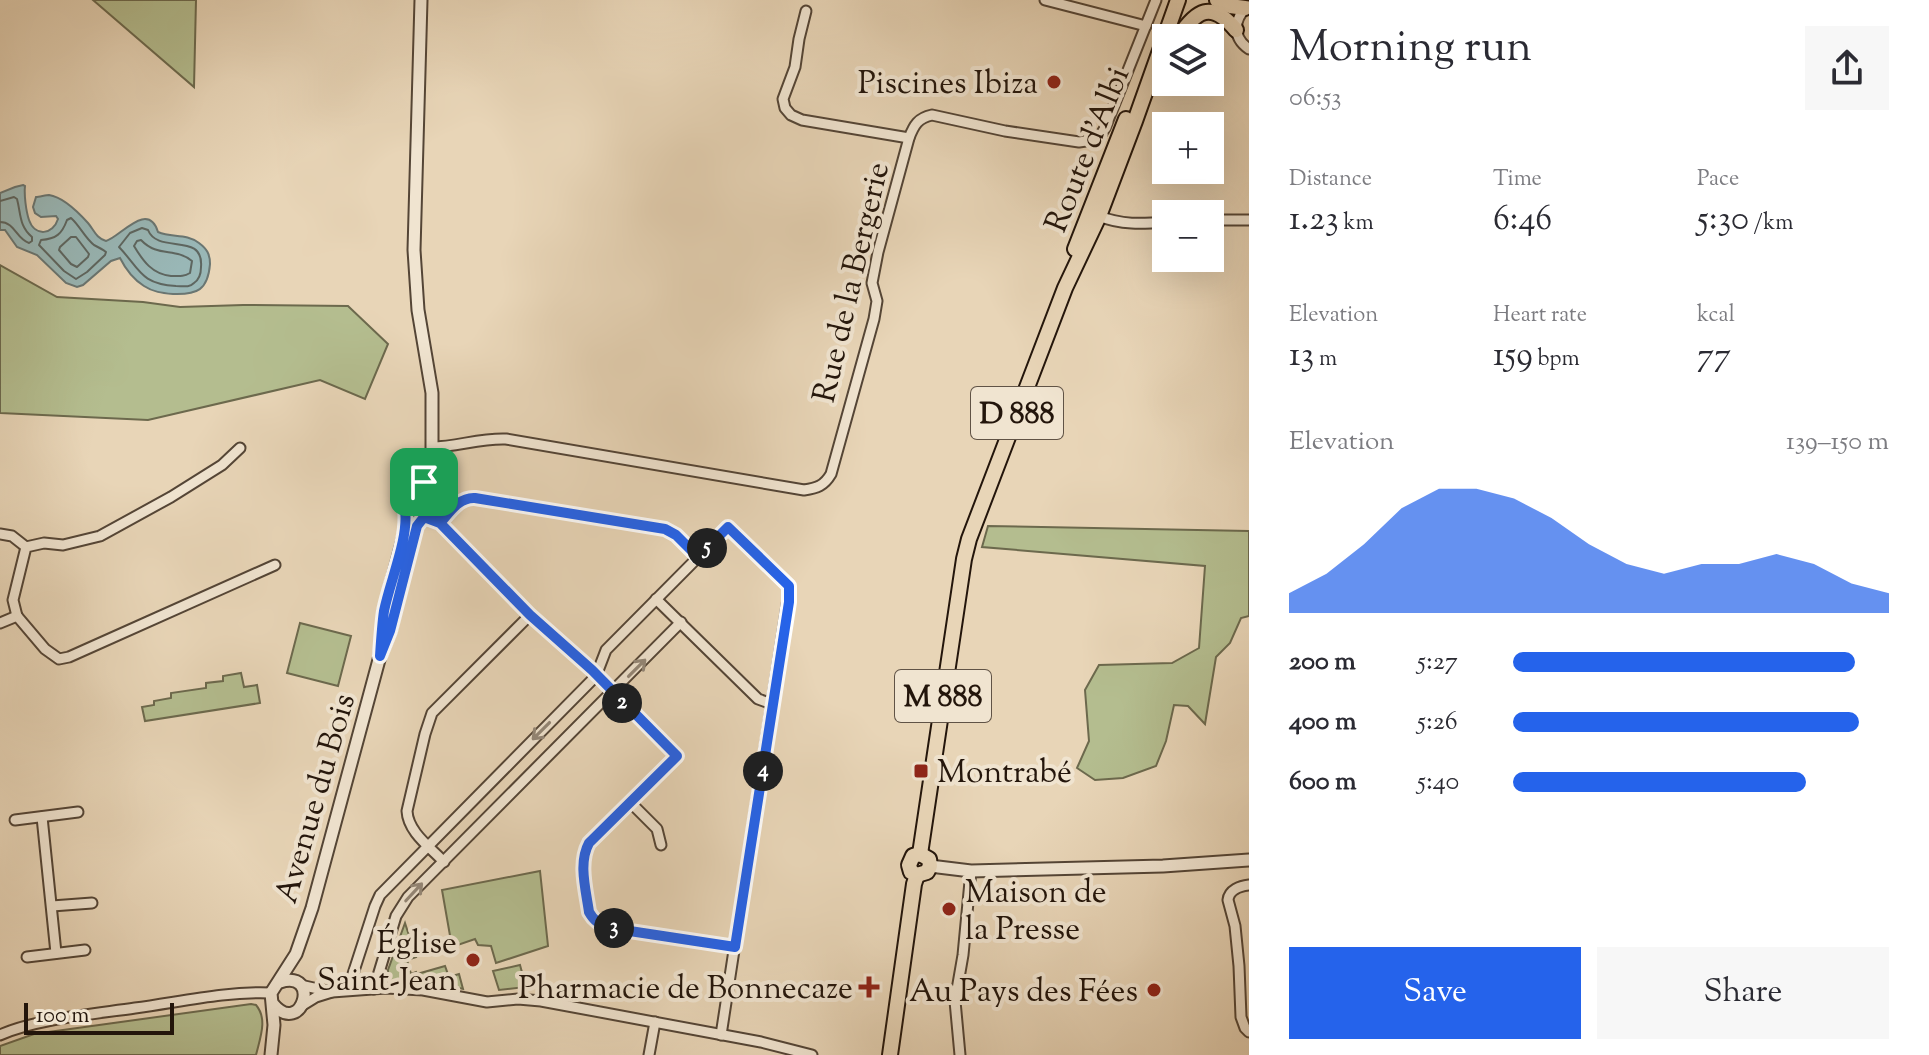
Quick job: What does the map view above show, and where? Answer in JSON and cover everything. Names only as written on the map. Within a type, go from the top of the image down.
[{"type":"main road","name":"Route d'Albi","points":[[1174,24],[1178,0]]},
{"type":"main road","points":[[1217,0],[1230,6],[1248,5]]},
{"type":"main road","points":[[1185,24],[1205,11],[1214,12],[1236,30]]},
{"type":"main road","name":"Route d'Albi","points":[[1065,288],[1082,229],[1140,86],[1152,67]]},
{"type":"main road","name":"Route d'Albi","points":[[920,854],[969,539],[1065,288],[1099,216],[1152,79]]},
{"type":"main road","points":[[1141,102],[1152,83]]},
{"type":"main road","points":[[920,854],[929,859],[930,866],[924,875],[917,875],[911,872],[909,862],[913,856],[920,854]]},
{"type":"main road","points":[[890,1055],[917,875]]},
{"type":"main road","points":[[881,1055],[905,947]]},
{"type":"street","points":[[421,0],[414,250],[418,310],[432,393],[432,449],[424,482],[409,504],[416,502],[420,514],[440,523],[530,615],[677,756],[589,843],[583,861],[589,912],[593,919],[610,928],[735,947]]},
{"type":"street","points":[[1045,0],[1146,26]]},
{"type":"street","name":"Rue de la Bergerie","points":[[432,449],[488,438],[506,439],[804,490],[817,488],[831,474],[874,319],[877,301],[872,283],[878,252],[909,138],[917,121],[932,115],[1005,131],[1079,142],[1093,140],[1105,128],[1156,0]]},
{"type":"street","points":[[1248,5],[1236,21],[1236,30],[1242,44],[1249,49]]},
{"type":"street","points":[[806,11],[795,67],[783,99],[785,108],[802,120],[909,138]]},
{"type":"street","points":[[1099,216],[1135,225],[1152,223]]},
{"type":"street","points":[[1224,220],[1249,220]]},
{"type":"street","points":[[26,547],[44,543],[63,545],[100,536],[222,465],[240,448]]},
{"type":"street","name":"Avenue du Bois","points":[[280,982],[296,954],[322,873],[380,656],[390,631],[420,514],[424,482]]},
{"type":"street","points":[[440,523],[457,504],[475,498],[665,529],[676,535],[698,557]]},
{"type":"street","points":[[350,990],[380,895],[596,676],[606,650],[728,527],[789,586],[789,602],[721,1035]]},
{"type":"street","points":[[0,534],[12,536],[26,547]]},
{"type":"street","points":[[26,547],[13,600],[17,616],[45,649],[59,659],[275,565]]},
{"type":"street","points":[[656,599],[758,699],[772,704]]},
{"type":"street","points":[[444,862],[407,820],[428,721],[441,703],[530,615]]},
{"type":"street","points":[[0,623],[17,616]]},
{"type":"street","points":[[374,989],[396,916],[408,897],[681,622]]},
{"type":"street","points":[[630,802],[657,829],[661,845]]},
{"type":"street","points":[[15,820],[78,812]]},
{"type":"street","points":[[42,817],[56,953]]},
{"type":"street","points":[[930,866],[971,871],[1163,866],[1249,860]]},
{"type":"street","points":[[960,1055],[955,1001],[971,871]]},
{"type":"street","points":[[1249,885],[1238,888],[1228,896],[1244,966],[1241,1017],[1249,1032]]},
{"type":"street","points":[[52,906],[92,903]]},
{"type":"street","points":[[27,957],[85,950]]},
{"type":"street","name":"Avenue du Bois","points":[[296,954],[300,984]]},
{"type":"street","points":[[272,1051],[272,999],[280,982],[290,980],[332,992]]},
{"type":"street","points":[[300,984],[304,991],[303,1005]]},
{"type":"street","points":[[0,1035],[13,1029],[107,1012],[236,994],[272,999],[283,1013],[291,1013],[316,997],[332,992],[397,988],[487,1002],[518,999],[541,1001],[761,1042],[812,1055]]},
{"type":"street","points":[[272,1051],[291,1013]]},
{"type":"street","points":[[649,1055],[655,1022]]},
{"type":"green space","points":[[93,0],[196,0],[194,87]]},
{"type":"green space","points":[[0,265],[57,297],[180,307],[348,306],[388,344],[365,399],[320,380],[148,420],[0,413]]},
{"type":"green space","points":[[988,526],[1249,531],[1249,616],[1241,618],[1230,643],[1216,657],[1205,724],[1188,706],[1174,705],[1166,741],[1156,766],[1123,778],[1095,780],[1077,768],[1089,741],[1085,690],[1099,665],[1172,663],[1199,648],[1205,566],[982,547]]},
{"type":"green space","points":[[300,623],[351,636],[338,686],[287,673]]},
{"type":"green space","points":[[241,673],[244,687],[257,685],[260,703],[145,721],[142,707],[154,705],[154,701],[171,698],[171,693],[206,688],[206,683],[223,681],[223,676]]},
{"type":"green space","points":[[540,871],[548,946],[496,963],[491,946],[478,945],[475,939],[452,947],[442,890]]},
{"type":"green space","points":[[405,923],[416,957],[407,960],[411,974],[445,966],[449,977],[459,974],[463,989],[442,984],[391,982],[388,970]]},
{"type":"green space","points":[[520,965],[526,987],[499,990],[493,971]]},
{"type":"green space","points":[[256,1005],[262,1016],[256,1055],[0,1055],[0,1046],[34,1034]]},
{"type":"water","points":[[23,185],[28,216],[35,229],[48,231],[58,219],[35,213],[36,197],[48,195],[70,206],[97,236],[106,241],[134,223],[148,219],[158,232],[189,238],[204,247],[210,260],[207,280],[195,292],[158,292],[136,280],[120,258],[111,261],[83,285],[77,287],[66,283],[37,255],[17,247],[5,230],[0,230],[0,193]]},
{"type":"place","name":"Piscines Ibiza","points":[[1054,82]]},
{"type":"place","name":"Montrabé","points":[[921,771]]},
{"type":"place","name":"Maison de la Presse","points":[[949,909]]},
{"type":"place","name":"Église Saint-Jean","points":[[473,960]]},
{"type":"place","name":"Pharmacie de Bonnecaze","points":[[869,987]]},
{"type":"place","name":"Au Pays des Fées","points":[[1154,990]]},
{"type":"route","points":[[424,482],[405,510],[405,532],[384,611],[380,656],[390,631],[419,521],[424,517],[440,523],[530,615],[592,670],[677,756],[589,843],[583,861],[589,912],[593,919],[610,928],[735,947],[789,586],[728,527],[698,557],[676,535],[665,529],[475,498],[457,504],[440,523],[424,507],[424,482]]}]
